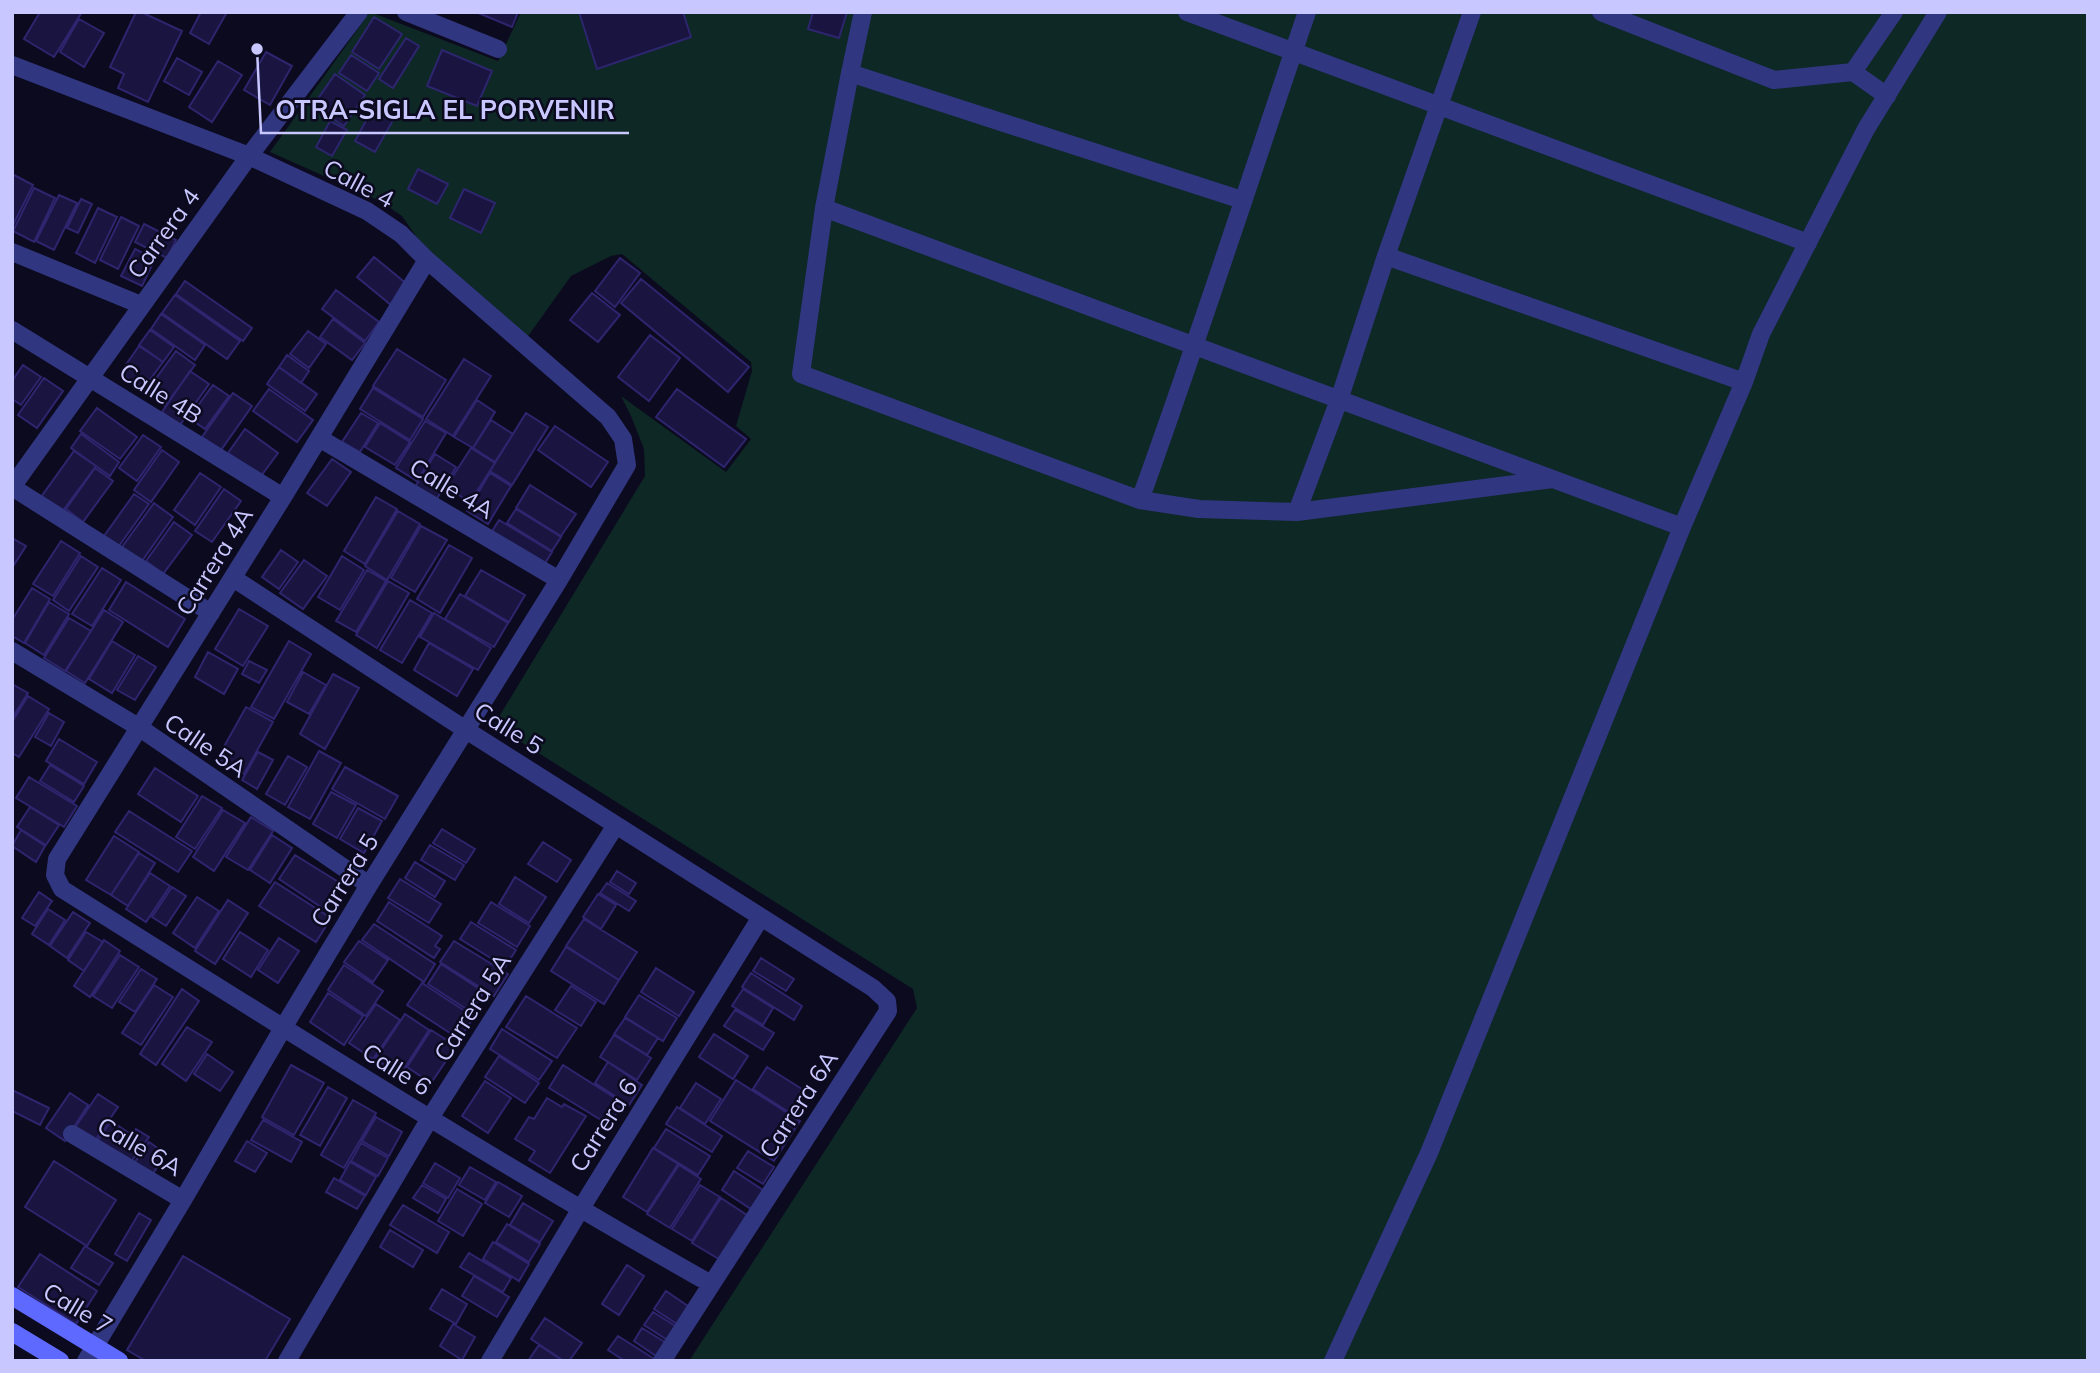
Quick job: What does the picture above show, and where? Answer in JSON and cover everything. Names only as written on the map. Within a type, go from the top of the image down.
[{"type":"main road","name":"Calle 7","points":[[12,1296],[91,1354],[119,1361]]},
{"type":"main road","points":[[12,1332],[60,1361]]},
{"type":"street","name":"Carrera 4","points":[[12,487],[92,379],[141,305],[249,156],[359,12]]},
{"type":"street","points":[[406,12],[498,49]]},
{"type":"street","points":[[863,12],[824,208],[801,373],[1140,500],[1199,509],[1297,512],[1553,479]]},
{"type":"street","points":[[1187,12],[1808,243]]},
{"type":"street","points":[[1140,500],[1196,346],[1242,200],[1307,12]]},
{"type":"street","points":[[1297,512],[1339,400],[1472,12]]},
{"type":"street","points":[[1601,12],[1774,80],[1853,72],[1886,96]]},
{"type":"street","points":[[1853,72],[1894,12]]},
{"type":"street","points":[[1333,1361],[1429,1153],[1682,527],[1744,382],[1761,334],[1866,129],[1938,12]]},
{"type":"street","name":"Calle 4","points":[[12,65],[249,156],[367,211],[401,234],[427,260],[608,417],[623,439]]},
{"type":"street","points":[[849,72],[1242,200]]},
{"type":"street","points":[[824,208],[1682,527]]},
{"type":"street","points":[[12,252],[141,305]]},
{"type":"street","points":[[1387,256],[1744,382]]},
{"type":"street","name":"Carrera 4A","points":[[62,889],[55,875],[57,859],[140,729],[427,260]]},
{"type":"street","name":"Calle 4B","points":[[12,330],[283,497]]},
{"type":"street","name":"Calle 4A","points":[[319,438],[559,580]]},
{"type":"street","name":"Carrera 5","points":[[91,1354],[283,1027],[559,580],[626,465],[623,439]]},
{"type":"street","points":[[12,487],[211,613]]},
{"type":"street","name":"Calle 5","points":[[233,578],[761,917]]},
{"type":"street","name":"Calle 5A","points":[[12,651],[140,729],[369,885]]},
{"type":"street","name":"Carrera 5A","points":[[286,1361],[430,1118],[616,825]]},
{"type":"street","name":"Calle 6","points":[[62,889],[580,1210],[710,1284]]},
{"type":"street","name":"Carrera 6","points":[[490,1361],[761,917]]},
{"type":"street","name":"Carrera 6A","points":[[662,1361],[888,1011],[887,1001],[873,988],[761,917]]},
{"type":"street","name":"Calle 6A","points":[[72,1134],[183,1200]]},
{"type":"green space","points":[[370,12],[498,61],[521,12],[2088,12],[2088,1361],[689,1361],[917,1008],[913,989],[494,725],[645,476],[644,449],[621,396],[726,472],[751,439],[736,426],[752,371],[751,362],[622,254],[611,256],[571,276],[526,339],[429,255],[402,216],[380,201],[270,152]]},
{"type":"building","points":[[40,12],[82,12],[54,57],[24,39]]},
{"type":"building","points":[[136,12],[182,31],[148,102],[118,88],[124,74],[110,67]]},
{"type":"building","points":[[201,12],[227,12],[209,44],[190,33]]},
{"type":"building","points":[[476,12],[518,12],[512,27]]},
{"type":"building","points":[[579,12],[683,12],[691,37],[597,69]]},
{"type":"building","points":[[813,12],[847,12],[839,38],[808,29]]},
{"type":"building","points":[[374,17],[402,34],[379,69],[352,52]]},
{"type":"building","points":[[79,19],[104,33],[84,67],[60,52]]},
{"type":"building","points":[[406,38],[419,46],[393,88],[379,79]]},
{"type":"building","points":[[442,50],[492,71],[477,106],[427,86]]},
{"type":"building","points":[[266,52],[292,66],[270,105],[244,90]]},
{"type":"building","points":[[351,55],[379,73],[367,91],[339,73]]},
{"type":"building","points":[[177,58],[202,72],[189,95],[164,81]]},
{"type":"building","points":[[218,61],[242,75],[212,122],[189,107]]},
{"type":"building","points":[[335,74],[365,95],[344,126],[313,106]]},
{"type":"building","points":[[375,104],[396,115],[375,152],[355,141]]},
{"type":"building","points":[[330,121],[347,130],[332,156],[316,147]]},
{"type":"building","points":[[418,169],[448,184],[437,204],[408,189]]},
{"type":"building","points":[[14,175],[33,185],[12,227],[12,179]]},
{"type":"building","points":[[34,188],[55,198],[34,242],[13,231]]},
{"type":"building","points":[[464,189],[495,203],[481,233],[450,218]]},
{"type":"building","points":[[59,195],[77,203],[54,250],[36,241]]},
{"type":"building","points":[[81,199],[92,204],[78,233],[67,228]]},
{"type":"building","points":[[98,208],[117,217],[95,263],[76,253]]},
{"type":"building","points":[[121,217],[139,226],[118,269],[100,260]]},
{"type":"building","points":[[144,224],[176,240],[167,258],[135,242]]},
{"type":"building","points":[[135,249],[155,259],[142,286],[121,276]]},
{"type":"building","points":[[374,257],[408,285],[391,305],[357,277]]},
{"type":"building","points":[[620,258],[640,273],[615,307],[595,291]]},
{"type":"building","points":[[641,279],[749,367],[728,392],[621,303]]},
{"type":"building","points":[[185,281],[252,328],[243,341],[176,294]]},
{"type":"building","points":[[336,290],[379,322],[365,341],[322,309]]},
{"type":"building","points":[[592,293],[620,315],[598,342],[570,320]]},
{"type":"building","points":[[175,295],[240,341],[227,359],[162,313]]},
{"type":"building","points":[[161,314],[205,345],[195,360],[151,329]]},
{"type":"building","points":[[333,319],[365,343],[352,360],[320,337]]},
{"type":"building","points":[[150,330],[174,347],[163,362],[139,345]]},
{"type":"building","points":[[308,331],[326,344],[309,368],[290,354]]},
{"type":"building","points":[[650,335],[680,358],[649,401],[618,377]]},
{"type":"building","points":[[139,346],[163,362],[143,389],[120,373]]},
{"type":"building","points":[[397,349],[446,380],[423,417],[373,386]]},
{"type":"building","points":[[176,351],[195,365],[165,406],[146,392]]},
{"type":"building","points":[[287,355],[309,371],[301,383],[279,367]]},
{"type":"building","points":[[464,359],[491,376],[453,436],[426,419]]},
{"type":"building","points":[[23,365],[41,377],[21,405],[12,399],[12,381]]},
{"type":"building","points":[[279,367],[317,394],[305,411],[267,384]]},
{"type":"building","points":[[190,371],[209,384],[180,425],[162,412]]},
{"type":"building","points":[[44,378],[63,391],[37,428],[18,415]]},
{"type":"building","points":[[213,385],[229,396],[205,429],[189,418]]},
{"type":"building","points":[[373,388],[423,419],[410,440],[360,409]]},
{"type":"building","points":[[269,389],[313,420],[297,442],[253,411]]},
{"type":"building","points":[[677,389],[746,439],[724,467],[656,417]]},
{"type":"building","points":[[233,393],[252,406],[221,450],[202,437]]},
{"type":"building","points":[[477,400],[495,412],[473,448],[454,437]]},
{"type":"building","points":[[97,408],[137,437],[120,459],[80,431]]},
{"type":"building","points":[[361,413],[378,423],[360,452],[342,442]]},
{"type":"building","points":[[526,413],[548,427],[512,485],[490,471]]},
{"type":"building","points":[[491,420],[513,434],[495,462],[473,448]]},
{"type":"building","points":[[425,421],[446,433],[417,481],[396,468]]},
{"type":"building","points":[[380,423],[410,442],[395,465],[365,447]]},
{"type":"building","points":[[555,426],[608,462],[591,487],[538,450]]},
{"type":"building","points":[[245,429],[278,453],[261,476],[228,453]]},
{"type":"building","points":[[81,434],[119,462],[110,476],[71,448]]},
{"type":"building","points":[[143,435],[161,447],[137,481],[119,468]]},
{"type":"building","points":[[471,448],[495,463],[470,502],[446,487]]},
{"type":"building","points":[[162,450],[179,462],[151,502],[134,490]]},
{"type":"building","points":[[74,451],[96,466],[62,512],[41,497]]},
{"type":"building","points":[[435,454],[456,467],[436,500],[415,487]]},
{"type":"building","points":[[332,459],[351,472],[327,506],[307,493]]},
{"type":"building","points":[[95,468],[113,481],[83,522],[66,509]]},
{"type":"building","points":[[200,473],[221,487],[195,525],[174,510]]},
{"type":"building","points":[[490,473],[511,486],[488,524],[467,511]]},
{"type":"building","points":[[530,485],[576,514],[561,536],[516,508]]},
{"type":"building","points":[[224,489],[241,501],[212,542],[195,531]]},
{"type":"building","points":[[134,494],[149,504],[119,546],[104,536]]},
{"type":"building","points":[[376,497],[397,509],[365,564],[344,551]]},
{"type":"building","points":[[154,503],[173,517],[142,561],[122,547]]},
{"type":"building","points":[[516,509],[561,537],[552,551],[507,523]]},
{"type":"building","points":[[398,511],[420,524],[387,580],[365,566]]},
{"type":"building","points":[[499,520],[552,552],[544,565],[491,533]]},
{"type":"building","points":[[174,522],[192,535],[163,574],[146,561]]},
{"type":"building","points":[[421,526],[447,540],[415,592],[391,578]]},
{"type":"building","points":[[12,538],[26,546],[12,568]]},
{"type":"building","points":[[61,541],[80,553],[53,596],[33,584]]},
{"type":"building","points":[[449,545],[472,558],[440,613],[417,599]]},
{"type":"building","points":[[281,550],[298,562],[279,589],[262,577]]},
{"type":"building","points":[[81,556],[98,567],[69,611],[53,600]]},
{"type":"building","points":[[342,556],[364,570],[340,610],[318,597]]},
{"type":"building","points":[[304,560],[327,576],[303,609],[280,593]]},
{"type":"building","points":[[102,568],[121,580],[92,626],[72,614]]},
{"type":"building","points":[[367,570],[386,581],[356,632],[336,621]]},
{"type":"building","points":[[481,570],[525,595],[509,622],[465,596]]},
{"type":"building","points":[[388,581],[409,593],[377,648],[356,635]]},
{"type":"building","points":[[126,582],[185,619],[168,647],[109,610]]},
{"type":"building","points":[[32,588],[50,599],[24,643],[12,636],[12,620]]},
{"type":"building","points":[[460,594],[508,623],[494,647],[445,619]]},
{"type":"building","points":[[410,600],[432,613],[402,663],[380,650]]},
{"type":"building","points":[[49,602],[69,614],[44,655],[25,643]]},
{"type":"building","points":[[239,609],[268,626],[243,666],[215,649]]},
{"type":"building","points":[[104,610],[123,622],[85,683],[66,671]]},
{"type":"building","points":[[434,613],[491,648],[478,670],[420,637]]},
{"type":"building","points":[[69,618],[91,631],[65,671],[44,658]]},
{"type":"building","points":[[112,641],[135,655],[112,693],[89,679]]},
{"type":"building","points":[[289,641],[311,654],[274,719],[251,707]]},
{"type":"building","points":[[429,643],[473,669],[457,696],[414,670]]},
{"type":"building","points":[[208,652],[238,669],[224,694],[195,677]]},
{"type":"building","points":[[138,656],[156,667],[135,700],[117,690]]},
{"type":"building","points":[[249,661],[267,670],[259,683],[242,674]]},
{"type":"building","points":[[303,672],[326,685],[309,714],[287,702]]},
{"type":"building","points":[[333,674],[359,688],[325,749],[300,734]]},
{"type":"building","points":[[12,684],[28,693],[12,718]]},
{"type":"building","points":[[28,696],[49,709],[19,757],[12,753],[12,722]]},
{"type":"building","points":[[246,707],[273,722],[244,774],[217,759]]},
{"type":"building","points":[[49,713],[64,722],[51,746],[35,737]]},
{"type":"building","points":[[59,739],[97,762],[84,784],[46,761]]},
{"type":"building","points":[[319,751],[341,763],[310,819],[288,807]]},
{"type":"building","points":[[258,752],[273,760],[257,789],[242,780]]},
{"type":"building","points":[[288,756],[307,767],[285,805],[266,794]]},
{"type":"building","points":[[50,765],[84,786],[74,802],[40,781]]},
{"type":"building","points":[[345,767],[398,796],[385,819],[332,789]]},
{"type":"building","points":[[155,768],[198,796],[181,822],[138,794]]},
{"type":"building","points":[[29,777],[77,806],[64,827],[16,798]]},
{"type":"building","points":[[331,792],[356,805],[337,838],[313,824]]},
{"type":"building","points":[[202,796],[222,808],[195,849],[176,837]]},
{"type":"building","points":[[30,807],[59,825],[46,845],[17,827]]},
{"type":"building","points":[[358,808],[382,821],[364,853],[340,839]]},
{"type":"building","points":[[223,810],[245,823],[214,871],[193,857]]},
{"type":"building","points":[[129,811],[192,851],[178,872],[115,832]]},
{"type":"building","points":[[251,817],[273,831],[248,870],[226,857]]},
{"type":"building","points":[[442,829],[475,849],[466,863],[433,843]]},
{"type":"building","points":[[21,830],[45,846],[36,862],[12,846]]},
{"type":"building","points":[[272,835],[292,848],[270,883],[250,870]]},
{"type":"building","points":[[114,836],[139,852],[111,895],[86,880]]},
{"type":"building","points":[[543,842],[571,860],[557,882],[528,864]]},
{"type":"building","points":[[430,845],[464,865],[455,880],[421,860]]},
{"type":"building","points":[[139,853],[155,863],[128,906],[111,895]]},
{"type":"building","points":[[295,855],[340,883],[324,909],[279,879]]},
{"type":"building","points":[[415,862],[445,881],[435,897],[405,878]]},
{"type":"building","points":[[617,871],[636,883],[629,894],[610,882]]},
{"type":"building","points":[[150,873],[170,886],[146,922],[126,909]]},
{"type":"building","points":[[515,877],[546,897],[529,923],[499,904]]},
{"type":"building","points":[[400,879],[441,904],[429,923],[388,898]]},
{"type":"building","points":[[275,882],[331,918],[316,942],[259,906]]},
{"type":"building","points":[[607,883],[636,901],[629,911],[600,893]]},
{"type":"building","points":[[172,887],[186,896],[166,926],[152,917]]},
{"type":"building","points":[[39,892],[52,901],[35,926],[22,918]]},
{"type":"building","points":[[598,894],[616,905],[601,929],[583,917]]},
{"type":"building","points":[[197,897],[219,911],[195,948],[173,933]]},
{"type":"building","points":[[228,900],[248,913],[215,964],[195,951]]},
{"type":"building","points":[[389,902],[442,936],[435,946],[440,949],[434,958],[377,921]]},
{"type":"building","points":[[491,902],[530,926],[517,947],[478,923]]},
{"type":"building","points":[[48,909],[65,920],[49,945],[32,934]]},
{"type":"building","points":[[73,912],[90,923],[67,958],[50,946]]},
{"type":"building","points":[[584,919],[637,952],[619,980],[566,946]]},
{"type":"building","points":[[471,922],[516,950],[505,967],[460,939]]},
{"type":"building","points":[[374,924],[435,964],[424,982],[362,940]]},
{"type":"building","points":[[86,932],[103,942],[84,971],[68,960]]},
{"type":"building","points":[[240,932],[268,950],[251,977],[223,959]]},
{"type":"building","points":[[279,938],[299,951],[278,983],[258,970]]},
{"type":"building","points":[[104,940],[120,951],[90,997],[74,986]]},
{"type":"building","points":[[359,941],[388,960],[373,982],[344,962]]},
{"type":"building","points":[[454,941],[508,974],[494,996],[440,962]]},
{"type":"building","points":[[566,947],[619,980],[604,1004],[551,971]]},
{"type":"building","points":[[120,955],[139,967],[112,1008],[93,996]]},
{"type":"building","points":[[761,958],[794,979],[786,991],[753,971]]},
{"type":"building","points":[[441,964],[484,992],[471,1012],[428,984]]},
{"type":"building","points":[[344,965],[383,991],[366,1016],[328,990]]},
{"type":"building","points":[[656,968],[694,992],[679,1016],[641,992]]},
{"type":"building","points":[[141,969],[157,979],[135,1012],[119,1002]]},
{"type":"building","points":[[751,973],[802,1006],[794,1020],[742,987]]},
{"type":"building","points":[[422,983],[474,1017],[459,1039],[407,1005]]},
{"type":"building","points":[[154,985],[173,997],[141,1045],[122,1033]]},
{"type":"building","points":[[571,986],[596,1002],[581,1026],[555,1010]]},
{"type":"building","points":[[182,989],[199,1001],[156,1065],[140,1054]]},
{"type":"building","points":[[743,989],[773,1008],[763,1025],[732,1006]]},
{"type":"building","points":[[328,993],[363,1016],[344,1045],[310,1022]]},
{"type":"building","points":[[639,995],[677,1018],[663,1041],[625,1017]]},
{"type":"building","points":[[526,996],[577,1028],[557,1058],[506,1027]]},
{"type":"building","points":[[376,1004],[400,1020],[373,1059],[349,1043]]},
{"type":"building","points":[[735,1010],[774,1033],[763,1050],[724,1026]]},
{"type":"building","points":[[405,1014],[429,1030],[400,1075],[375,1059]]},
{"type":"building","points":[[625,1018],[658,1038],[647,1055],[614,1034]]},
{"type":"building","points":[[187,1027],[212,1042],[186,1081],[162,1064]]},
{"type":"building","points":[[502,1029],[552,1061],[539,1080],[490,1049]]},
{"type":"building","points":[[431,1030],[456,1046],[431,1083],[407,1067]]},
{"type":"building","points":[[714,1034],[748,1056],[733,1079],[699,1057]]},
{"type":"building","points":[[614,1035],[651,1058],[637,1080],[600,1057]]},
{"type":"building","points":[[207,1054],[233,1072],[220,1091],[194,1074]]},
{"type":"building","points":[[499,1056],[539,1083],[525,1103],[485,1077]]},
{"type":"building","points":[[608,1062],[642,1085],[629,1105],[595,1083]]},
{"type":"building","points":[[291,1065],[324,1083],[294,1135],[262,1117]]},
{"type":"building","points":[[563,1065],[623,1103],[609,1125],[549,1088]]},
{"type":"building","points":[[767,1067],[805,1091],[790,1113],[753,1089]]},
{"type":"building","points":[[736,1080],[800,1121],[774,1161],[710,1121]]},
{"type":"building","points":[[485,1081],[511,1098],[488,1133],[462,1116]]},
{"type":"building","points":[[696,1083],[721,1099],[705,1124],[680,1108]]},
{"type":"building","points":[[328,1087],[347,1098],[320,1146],[300,1135]]},
{"type":"building","points":[[12,1090],[49,1108],[40,1125],[12,1111]]},
{"type":"building","points":[[70,1093],[88,1105],[65,1141],[46,1128]]},
{"type":"building","points":[[98,1094],[118,1107],[94,1142],[74,1129]]},
{"type":"building","points":[[547,1098],[586,1116],[550,1173],[529,1160],[535,1151],[515,1139],[529,1117],[534,1119]]},
{"type":"building","points":[[353,1100],[376,1113],[344,1168],[321,1155]]},
{"type":"building","points":[[677,1107],[722,1136],[712,1152],[666,1124]]},
{"type":"building","points":[[376,1117],[402,1132],[389,1156],[362,1141]]},
{"type":"building","points":[[263,1120],[302,1142],[291,1162],[251,1140]]},
{"type":"building","points":[[111,1121],[132,1135],[136,1129],[149,1137],[128,1166],[96,1143]]},
{"type":"building","points":[[666,1129],[710,1156],[698,1175],[654,1148]]},
{"type":"building","points":[[247,1141],[267,1153],[255,1172],[235,1161]]},
{"type":"building","points":[[149,1142],[166,1154],[150,1178],[132,1166]]},
{"type":"building","points":[[361,1143],[388,1158],[378,1176],[351,1161]]},
{"type":"building","points":[[653,1148],[678,1164],[647,1212],[623,1197]]},
{"type":"building","points":[[748,1151],[774,1167],[763,1184],[737,1168]]},
{"type":"building","points":[[54,1161],[116,1200],[87,1246],[25,1207]]},
{"type":"building","points":[[350,1162],[376,1177],[366,1195],[340,1180]]},
{"type":"building","points":[[435,1163],[460,1178],[448,1198],[423,1183]]},
{"type":"building","points":[[679,1165],[701,1179],[670,1228],[647,1214]]},
{"type":"building","points":[[470,1167],[496,1182],[485,1200],[459,1185]]},
{"type":"building","points":[[734,1171],[763,1190],[751,1209],[722,1190]]},
{"type":"building","points":[[334,1178],[365,1196],[357,1209],[326,1192]]},
{"type":"building","points":[[498,1182],[522,1196],[509,1217],[485,1203]]},
{"type":"building","points":[[422,1185],[446,1199],[438,1213],[413,1198]]},
{"type":"building","points":[[700,1185],[720,1197],[692,1241],[672,1229]]},
{"type":"building","points":[[457,1189],[482,1204],[463,1236],[438,1221]]},
{"type":"building","points":[[721,1198],[750,1217],[722,1261],[692,1243]]},
{"type":"building","points":[[523,1203],[553,1221],[540,1242],[510,1225]]},
{"type":"building","points":[[403,1205],[449,1232],[437,1253],[390,1225]]},
{"type":"building","points":[[139,1213],[151,1220],[127,1261],[115,1254]]},
{"type":"building","points":[[507,1224],[540,1244],[529,1262],[496,1242]]},
{"type":"building","points":[[390,1230],[423,1250],[413,1267],[380,1247]]},
{"type":"building","points":[[493,1242],[529,1264],[519,1281],[483,1259]]},
{"type":"building","points":[[85,1246],[113,1263],[99,1285],[71,1268]]},
{"type":"building","points":[[469,1253],[511,1278],[503,1292],[460,1267]]},
{"type":"building","points":[[40,1254],[97,1291],[76,1324],[18,1287]]},
{"type":"building","points":[[183,1256],[290,1319],[265,1361],[146,1361],[127,1350]]},
{"type":"building","points":[[627,1265],[644,1276],[619,1315],[602,1304]]},
{"type":"building","points":[[474,1276],[509,1297],[497,1317],[462,1296]]},
{"type":"building","points":[[442,1289],[467,1304],[456,1324],[430,1309]]},
{"type":"building","points":[[666,1291],[688,1306],[677,1324],[654,1309]]},
{"type":"building","points":[[653,1312],[677,1327],[669,1341],[644,1325]]},
{"type":"building","points":[[545,1318],[582,1343],[569,1361],[564,1361],[531,1339]]},
{"type":"building","points":[[453,1324],[475,1337],[462,1360],[440,1346]]},
{"type":"building","points":[[642,1328],[668,1344],[659,1358],[634,1341]]},
{"type":"building","points":[[618,1336],[656,1360],[625,1361],[608,1350]]},
{"type":"building","points":[[539,1345],[563,1361],[528,1361]]},
{"type":"place","name":"OTRA-SIGLA EL PORVENIR","points":[[257,49]]}]
